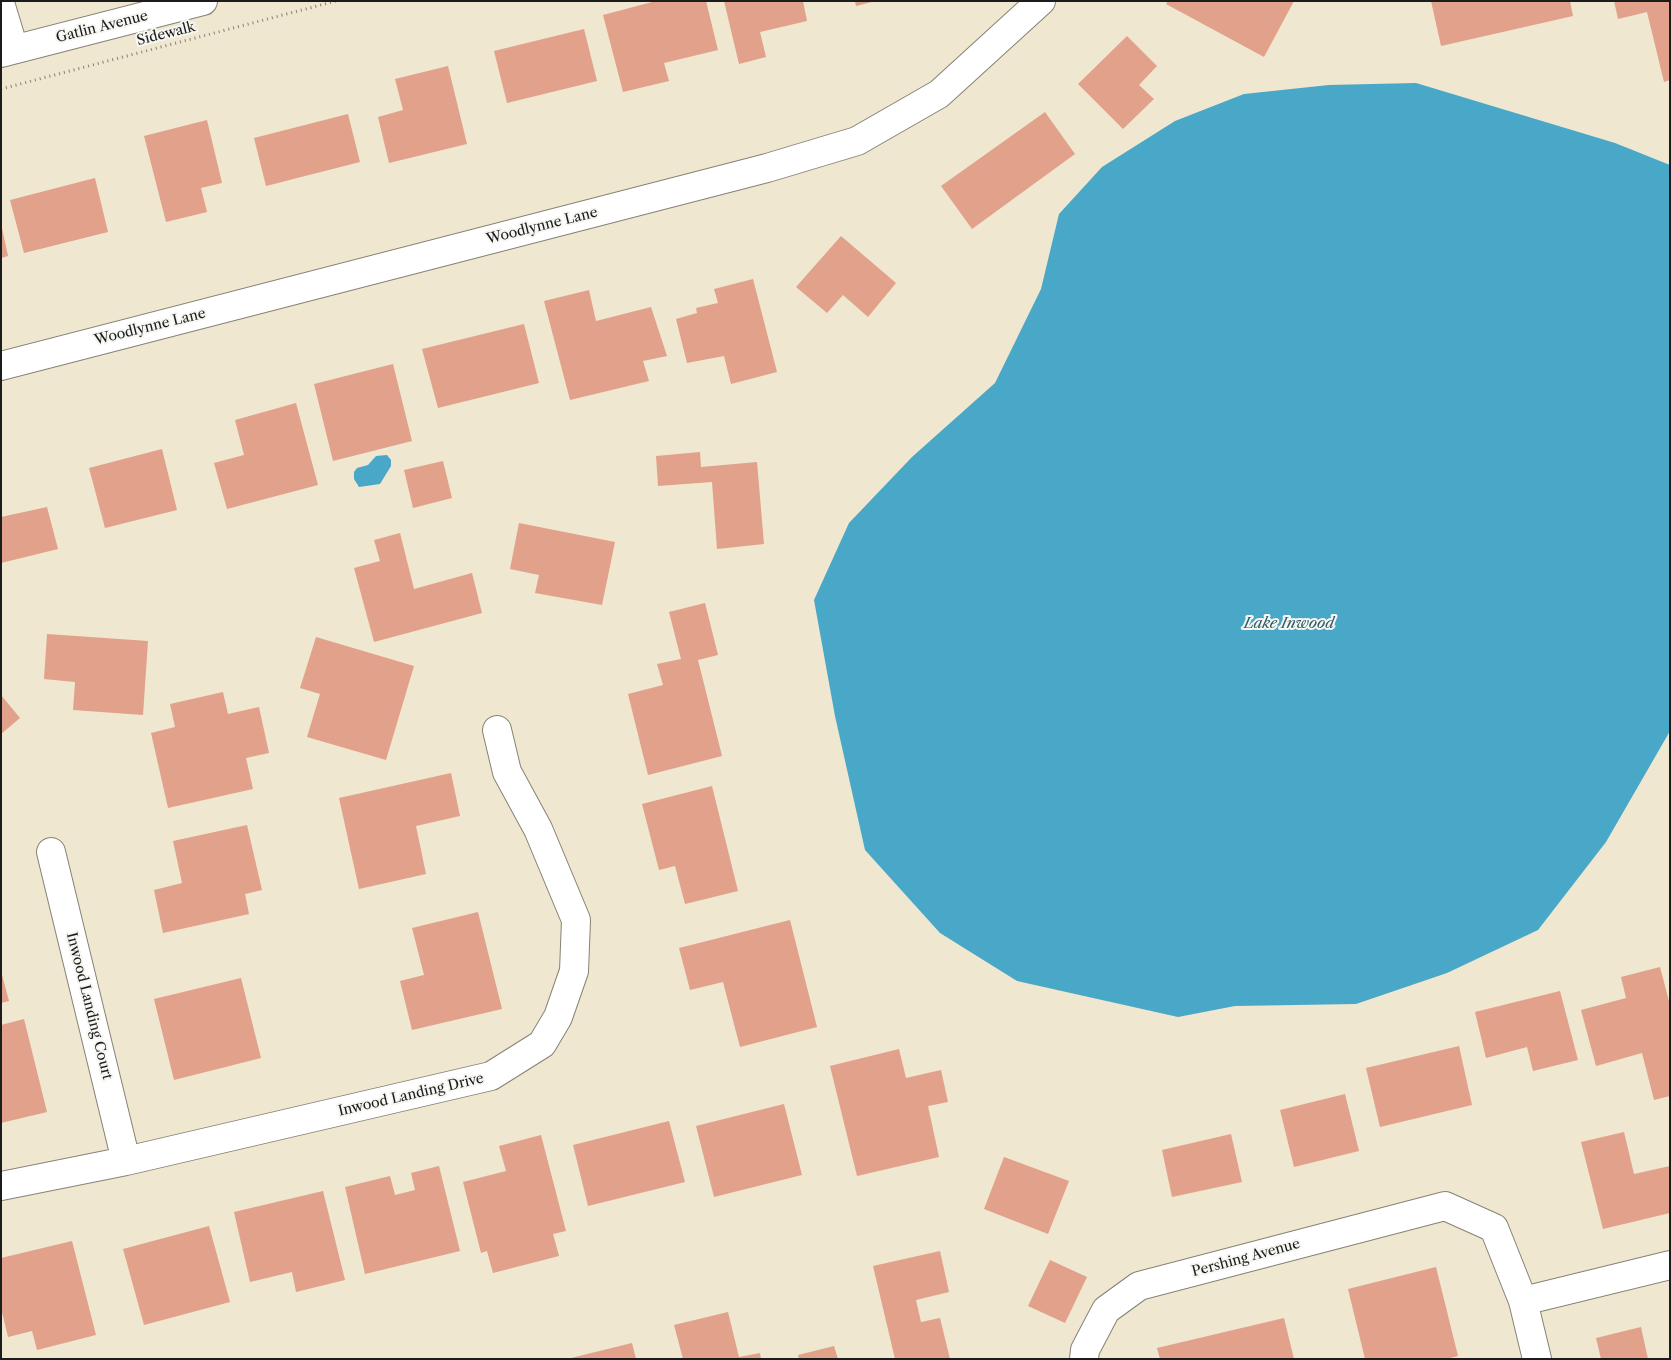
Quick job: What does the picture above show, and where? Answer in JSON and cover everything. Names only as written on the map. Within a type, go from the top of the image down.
[{"type":"street","name":"Gatlin Avenue","points":[[8,51],[203,1]]},
{"type":"street","name":"Woodlynne Lane","points":[[1,366],[766,168],[857,141],[939,94],[1041,1]]},
{"type":"street","points":[[1,6],[8,51]]},
{"type":"street","name":"Inwood Landing Drive","points":[[1,1186],[126,1161],[491,1076],[542,1044],[558,1017],[574,970],[576,920],[538,828],[507,772],[498,730]]},
{"type":"street","name":"Inwood Landing Court","points":[[51,852],[126,1161]]},
{"type":"street","name":"Pershing Avenue","points":[[1084,1359],[1085,1350],[1106,1310],[1139,1286],[1445,1206],[1494,1228],[1523,1301]]},
{"type":"street","points":[[1537,1359],[1523,1301],[1670,1265]]},
{"type":"path","name":"Sidewalk","points":[[1,89],[336,1]]},
{"type":"water","name":"Lake Inwood","points":[[1416,83],[1615,143],[1670,165],[1670,731],[1606,842],[1538,930],[1447,973],[1356,1004],[1235,1006],[1178,1017],[1017,981],[940,933],[865,850],[835,716],[814,600],[849,523],[912,457],[995,383],[1041,289],[1059,214],[1102,167],[1175,121],[1244,94],[1329,85]]},
{"type":"water","points":[[387,455],[391,460],[391,466],[380,484],[359,487],[354,479],[354,472],[357,468],[368,465],[376,456]]},
{"type":"building","points":[[656,1],[706,1],[718,50],[664,63],[669,81],[623,92],[603,15]]},
{"type":"building","points":[[724,1],[803,1],[807,21],[760,32],[766,57],[739,64]]},
{"type":"building","points":[[855,1],[872,1],[872,2],[856,6]]},
{"type":"building","points":[[1168,1],[1294,1],[1264,57],[1166,4]]},
{"type":"building","points":[[1431,1],[1570,1],[1573,16],[1441,46]]},
{"type":"building","points":[[1614,1],[1670,1],[1670,80],[1664,82],[1647,12],[1618,19]]},
{"type":"building","points":[[584,29],[597,81],[507,103],[494,51]]},
{"type":"building","points":[[1127,36],[1157,66],[1139,85],[1154,99],[1123,129],[1078,84]]},
{"type":"building","points":[[448,66],[467,144],[389,163],[378,117],[403,110],[395,79]]},
{"type":"building","points":[[1045,112],[1075,154],[972,229],[941,186]]},
{"type":"building","points":[[348,114],[360,162],[266,186],[254,138]]},
{"type":"building","points":[[207,120],[222,183],[201,188],[207,212],[166,222],[144,136]]},
{"type":"building","points":[[95,178],[108,232],[24,253],[10,200]]},
{"type":"building","points":[[1,229],[8,256],[1,258]]},
{"type":"building","points":[[841,236],[896,283],[868,317],[843,295],[827,313],[796,287]]},
{"type":"building","points":[[753,279],[777,372],[731,384],[724,356],[687,363],[676,319],[697,313],[696,308],[718,303],[714,289]]},
{"type":"building","points":[[589,290],[596,321],[651,307],[667,356],[643,361],[649,381],[570,400],[544,301]]},
{"type":"building","points":[[524,324],[539,383],[438,408],[422,349]]},
{"type":"building","points":[[393,364],[412,441],[333,461],[314,384]]},
{"type":"building","points":[[296,403],[318,485],[227,509],[214,463],[244,455],[235,420]]},
{"type":"building","points":[[162,449],[177,510],[105,528],[89,468]]},
{"type":"building","points":[[700,452],[701,467],[757,462],[764,544],[717,549],[712,482],[658,486],[656,456]]},
{"type":"building","points":[[443,461],[452,498],[413,508],[404,470]]},
{"type":"building","points":[[47,507],[58,549],[1,563],[1,517]]},
{"type":"building","points":[[519,523],[615,542],[602,605],[535,593],[539,575],[510,569]]},
{"type":"building","points":[[400,533],[414,589],[472,573],[482,613],[374,642],[354,568],[380,561],[374,540]]},
{"type":"building","points":[[705,603],[718,655],[698,660],[722,756],[648,775],[628,694],[663,685],[657,664],[681,659],[669,612]]},
{"type":"building","points":[[47,634],[148,641],[143,715],[73,710],[75,682],[44,679]]},
{"type":"building","points":[[316,637],[414,666],[386,760],[307,737],[320,694],[300,688]]},
{"type":"building","points":[[223,692],[228,714],[259,707],[269,753],[246,758],[253,789],[168,808],[151,733],[175,727],[170,704]]},
{"type":"building","points":[[1,695],[20,718],[1,734]]},
{"type":"building","points":[[451,773],[460,816],[416,826],[426,874],[359,889],[339,798]]},
{"type":"building","points":[[712,786],[738,891],[685,904],[675,866],[659,870],[642,804]]},
{"type":"building","points":[[247,825],[262,890],[245,894],[249,914],[163,933],[154,890],[182,883],[173,841]]},
{"type":"building","points":[[478,912],[502,1009],[412,1030],[400,981],[424,975],[412,928]]},
{"type":"building","points":[[790,920],[817,1027],[740,1047],[723,982],[690,990],[679,948]]},
{"type":"building","points":[[1660,967],[1670,1005],[1670,1096],[1654,1100],[1642,1053],[1596,1066],[1581,1010],[1626,998],[1621,977]]},
{"type":"building","points":[[1,971],[9,1001],[1,1003]]},
{"type":"building","points":[[241,978],[261,1058],[174,1080],[154,999]]},
{"type":"building","points":[[1560,991],[1578,1060],[1533,1071],[1527,1047],[1486,1058],[1475,1012]]},
{"type":"building","points":[[24,1019],[47,1112],[1,1123],[1,1025]]},
{"type":"building","points":[[1459,1046],[1472,1105],[1380,1127],[1366,1068]]},
{"type":"building","points":[[899,1049],[906,1078],[941,1070],[948,1102],[928,1106],[939,1157],[857,1176],[830,1066]]},
{"type":"building","points":[[1345,1094],[1359,1151],[1294,1167],[1280,1110]]},
{"type":"building","points":[[784,1104],[802,1175],[714,1197],[696,1126]]},
{"type":"building","points":[[669,1121],[685,1182],[588,1206],[573,1145]]},
{"type":"building","points":[[1624,1132],[1634,1174],[1670,1166],[1670,1213],[1603,1229],[1581,1142]]},
{"type":"building","points":[[1231,1134],[1242,1182],[1172,1197],[1162,1150]]},
{"type":"building","points":[[541,1135],[566,1231],[553,1234],[559,1256],[493,1273],[487,1251],[481,1253],[463,1182],[506,1171],[499,1146]]},
{"type":"building","points":[[1004,1157],[1069,1181],[1048,1234],[984,1209]]},
{"type":"building","points":[[439,1166],[460,1251],[365,1274],[345,1187],[390,1176],[395,1195],[415,1190],[411,1173]]},
{"type":"building","points":[[323,1191],[345,1280],[296,1292],[292,1272],[250,1282],[234,1212]]},
{"type":"building","points":[[209,1226],[230,1302],[144,1325],[123,1249]]},
{"type":"building","points":[[72,1241],[96,1335],[37,1350],[32,1331],[8,1337],[1,1308],[1,1258]]},
{"type":"building","points":[[940,1251],[949,1292],[916,1300],[921,1322],[940,1318],[950,1359],[895,1359],[873,1266]]},
{"type":"building","points":[[1050,1260],[1087,1277],[1065,1323],[1028,1306]]},
{"type":"building","points":[[1436,1267],[1458,1356],[1446,1359],[1365,1359],[1348,1289]]},
{"type":"building","points":[[728,1312],[739,1357],[760,1353],[761,1359],[683,1359],[674,1325]]},
{"type":"building","points":[[1284,1318],[1294,1359],[1160,1359],[1157,1348]]},
{"type":"building","points":[[1641,1327],[1648,1359],[1601,1359],[1596,1338]]},
{"type":"building","points":[[632,1343],[636,1359],[571,1359],[571,1358]]},
{"type":"building","points":[[834,1346],[838,1359],[799,1359],[798,1355]]}]
